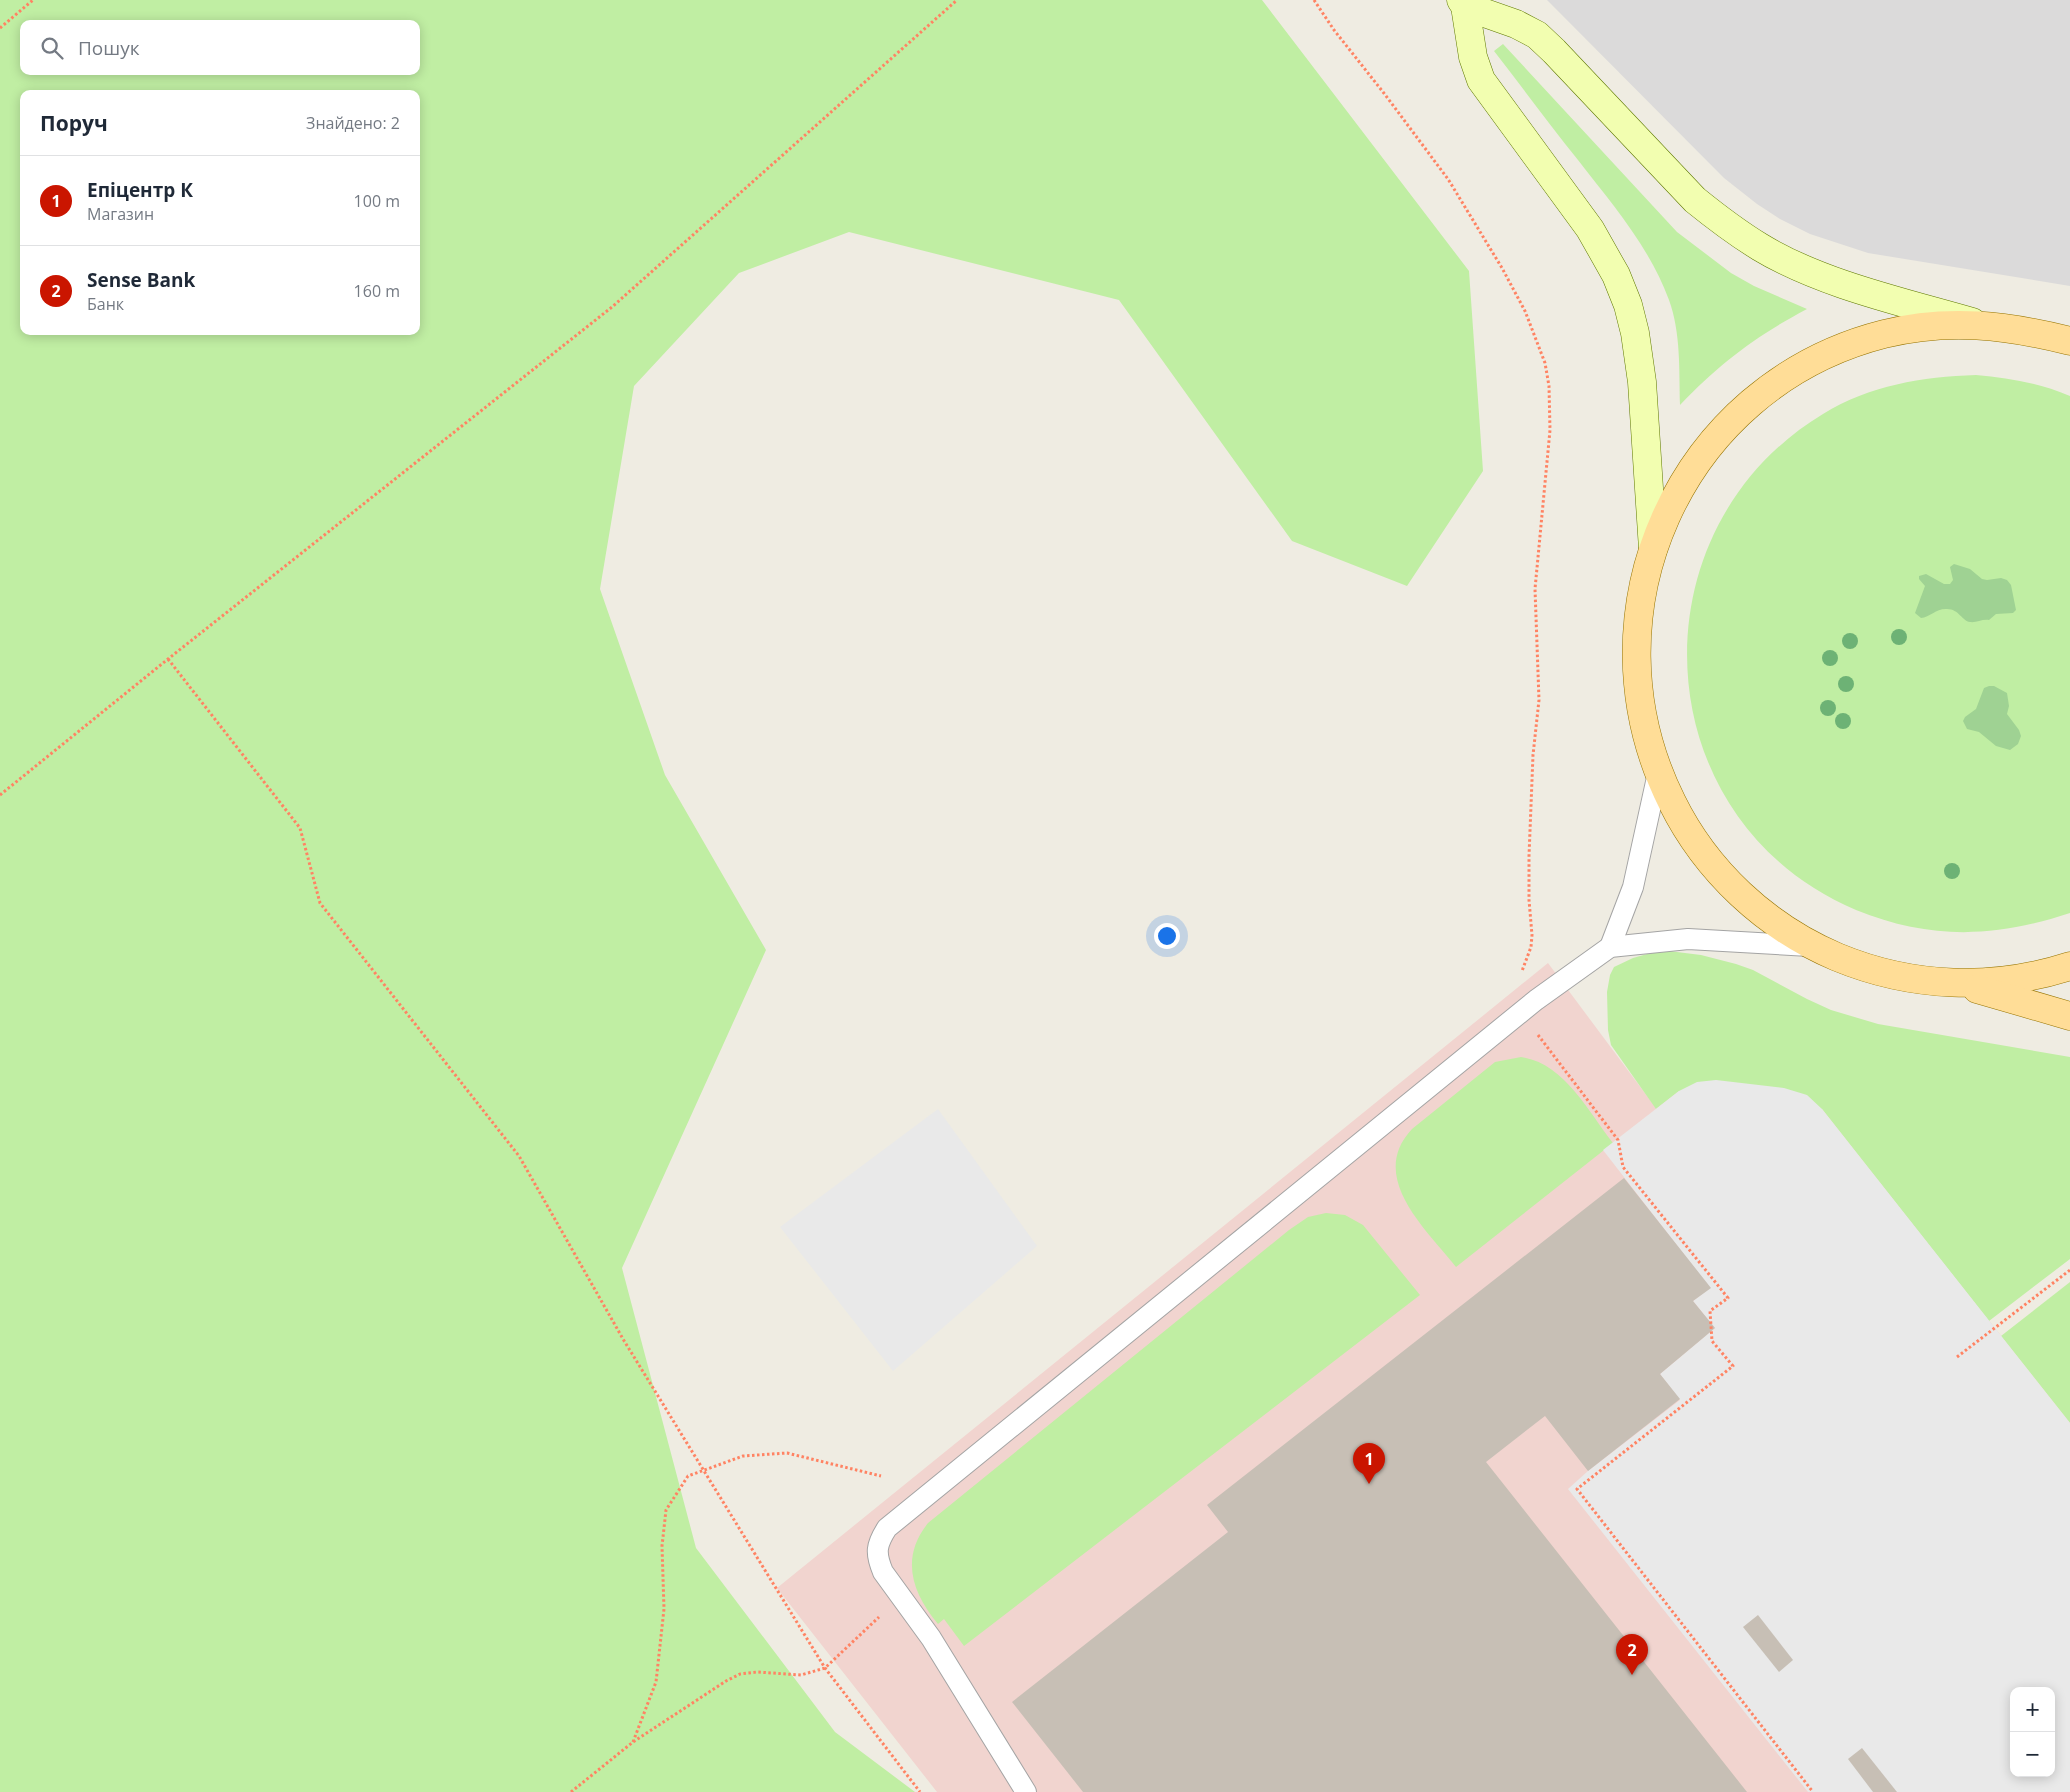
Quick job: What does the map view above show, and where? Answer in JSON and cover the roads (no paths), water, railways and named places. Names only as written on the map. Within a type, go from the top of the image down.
[{"type":"main road","points":[[1463,3],[1516,24],[1537,35],[1695,200],[1718,220],[1761,248],[1814,273],[1885,297],[1978,324],[2025,330],[2070,341]]},
{"type":"main road","points":[[1463,3],[1473,57],[1481,80],[1590,229],[1608,260],[1628,305],[1635,333],[1642,382],[1652,549]]},
{"type":"main road","points":[[1978,324],[1931,326],[1884,334],[1840,350],[1798,370],[1774,386],[1724,429],[1695,466],[1670,506],[1652,549],[1641,594],[1636,642],[1638,688],[1646,735],[1658,773],[1682,822],[1708,860],[1741,895],[1777,924],[1815,946],[1861,967],[1907,978],[1954,983],[2001,982],[2047,973],[2070,966]]},
{"type":"main road","points":[[1954,983],[2070,1016]]},
{"type":"lane","points":[[1610,947],[1633,887],[1658,773]]},
{"type":"lane","points":[[1026,1792],[931,1638],[883,1572],[878,1560],[877,1548],[880,1538],[887,1528],[1536,1000],[1610,947],[1688,939],[1815,946]]},
{"type":"place","name":"Епіцентр К","points":[[1369,1484]]},
{"type":"place","name":"Sense Bank","points":[[1632,1675]]}]
